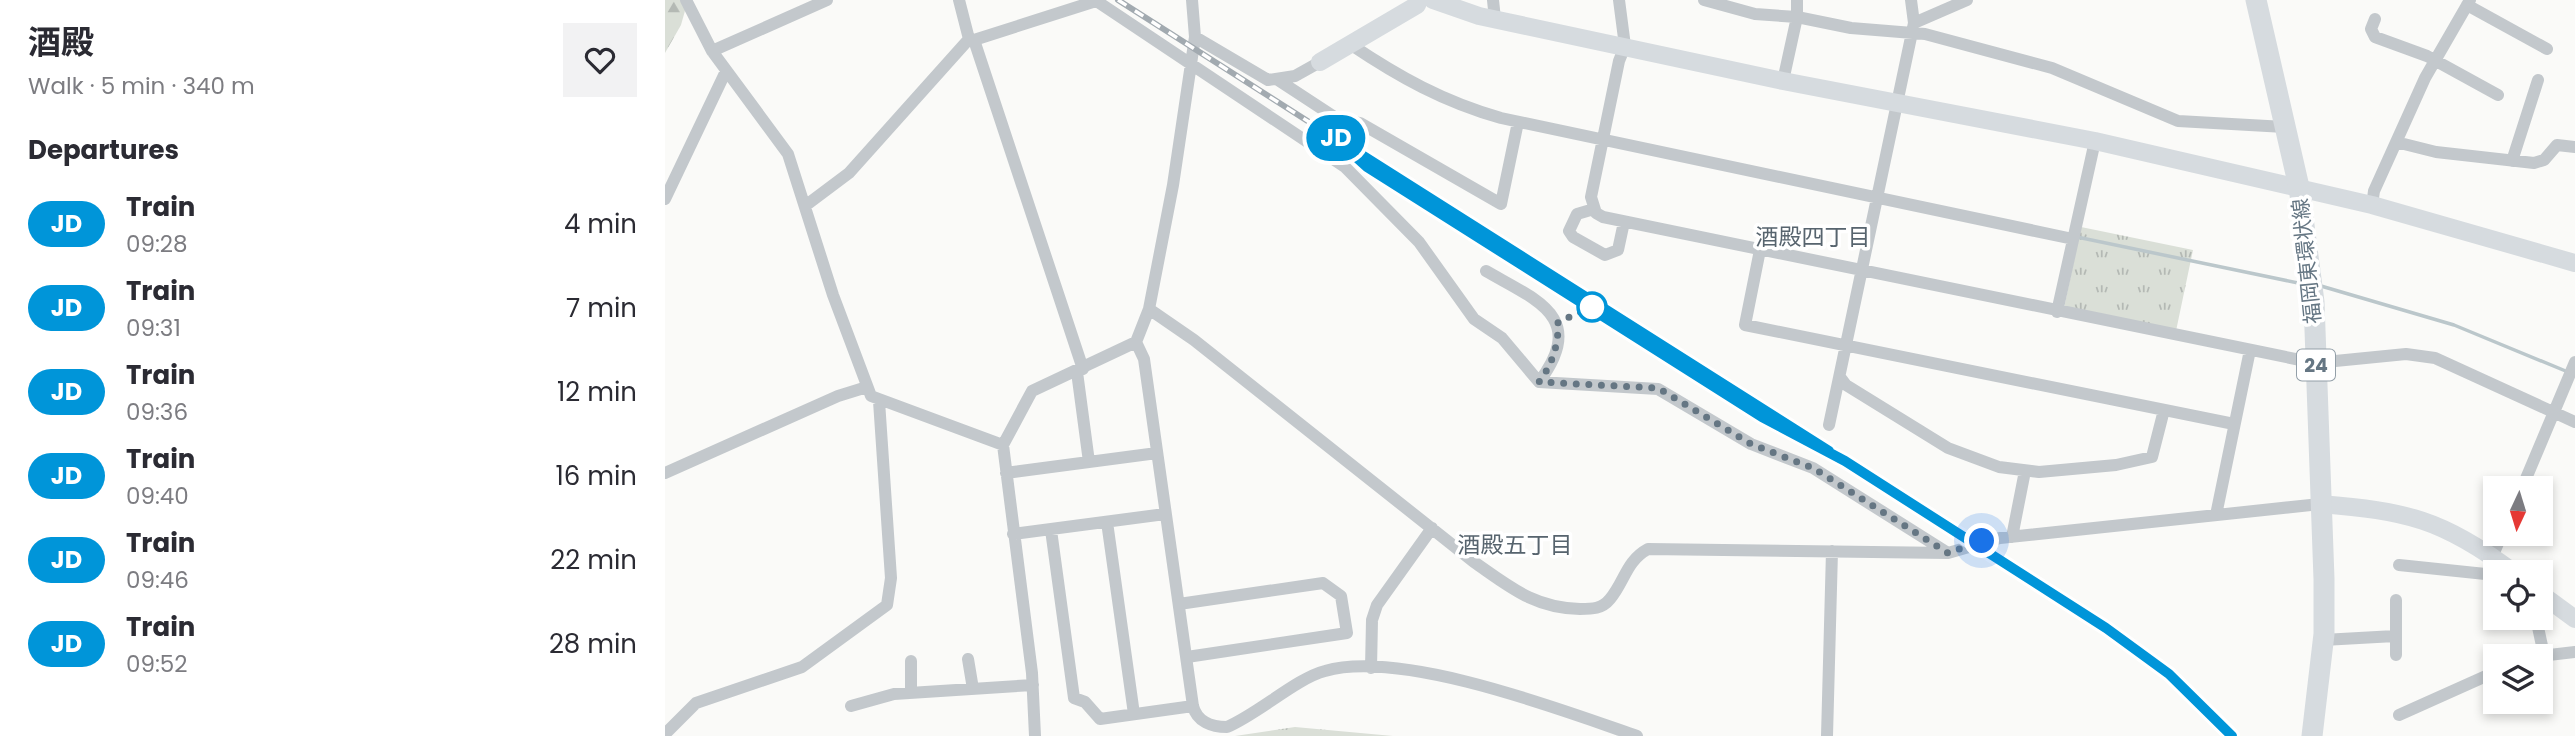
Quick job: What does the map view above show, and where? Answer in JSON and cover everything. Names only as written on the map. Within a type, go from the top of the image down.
[{"type":"main road","name":"福岡東環状線","points":[[2256,0],[2299,187],[2314,302],[2323,640],[2312,736]]},
{"type":"street","points":[[686,0],[712,51],[788,154],[833,295],[871,396],[1003,445]]},
{"type":"street","points":[[712,51],[827,0]]},
{"type":"street","points":[[959,0],[1080,370],[1089,462]]},
{"type":"street","points":[[805,206],[849,173],[971,39],[1095,0],[1345,167],[1419,242],[1474,319],[1502,338],[1539,382],[1658,388],[1751,444],[1813,468],[1948,553]]},
{"type":"street","points":[[1035,736],[1033,685],[1003,445],[1032,391],[1136,342],[1149,309],[1173,185],[1195,37],[1192,0]]},
{"type":"street","points":[[1195,37],[1268,80],[1278,80],[1295,76],[1320,62],[1417,5],[1419,0]]},
{"type":"street","points":[[1433,0],[1495,19],[1783,80],[2095,141],[2299,187],[2575,263]]},
{"type":"street","points":[[1493,0],[1495,19]]},
{"type":"street","points":[[1619,0],[1625,46],[1619,61],[1591,197],[1594,209],[1603,217],[2315,363],[2406,354],[2435,358],[2575,422]]},
{"type":"street","points":[[1704,0],[1755,13],[1797,17],[1851,28],[1912,29],[2052,68],[2178,121],[2285,127]]},
{"type":"street","points":[[1783,80],[1797,17],[1797,0]]},
{"type":"street","points":[[1829,425],[1912,29],[1911,0]]},
{"type":"street","points":[[1912,29],[1967,0]]},
{"type":"street","points":[[2372,205],[2374,191],[2396,142],[2468,3],[2547,48]]},
{"type":"street","points":[[2375,19],[2371,29],[2375,37],[2436,61],[2498,96]]},
{"type":"street","points":[[1350,44],[1426,92],[1461,107],[1518,122],[2073,239]]},
{"type":"street","points":[[665,199],[726,71]]},
{"type":"street","points":[[1278,80],[1336,118],[1360,123],[1501,204],[1518,122]]},
{"type":"street","points":[[2512,161],[2538,80]]},
{"type":"street","points":[[2057,312],[2095,141]]},
{"type":"street","points":[[2396,142],[2436,152],[2534,163],[2544,160],[2557,145],[2575,147]]},
{"type":"street","points":[[1594,209],[1577,214],[1569,231],[1573,237],[1605,255],[1615,254],[1624,222]]},
{"type":"street","points":[[1760,250],[1745,325],[2234,424]]},
{"type":"street","points":[[1486,271],[1544,304],[1558,322],[1556,347],[1539,382]]},
{"type":"street","points":[[1149,309],[1194,340],[1432,528],[1520,594],[1542,605],[1595,609],[1605,604],[1636,555],[1648,549],[1948,553],[1982,541],[2012,537],[2320,504],[2391,511],[2427,520],[2488,560]]},
{"type":"street","points":[[1136,342],[1145,359],[1195,715],[1214,727],[1227,727],[1323,671],[1371,668],[1427,674],[1482,686],[1637,736]]},
{"type":"street","points":[[2216,515],[2249,350]]},
{"type":"street","points":[[2527,476],[2575,362]]},
{"type":"street","points":[[1840,377],[1846,385],[1948,448],[1999,467],[2025,471],[2116,465],[2145,459],[2155,451],[2164,410]]},
{"type":"street","points":[[665,473],[838,396],[867,387]]},
{"type":"street","points":[[665,734],[696,703],[802,667],[887,605],[891,578],[879,401]]},
{"type":"street","points":[[1006,473],[1157,453]]},
{"type":"street","points":[[2012,537],[2025,471]]},
{"type":"street","points":[[1013,534],[1165,514]]},
{"type":"street","points":[[1107,522],[1134,714]]},
{"type":"street","points":[[1371,668],[1372,620],[1377,605],[1432,528]]},
{"type":"street","points":[[1051,530],[1074,698],[1086,702],[1100,719],[1193,706]]},
{"type":"street","points":[[1827,736],[1832,551]]},
{"type":"street","points":[[2399,565],[2483,567]]},
{"type":"street","points":[[1179,604],[1323,583],[1341,596],[1347,634],[1187,657]]},
{"type":"street","points":[[2396,600],[2396,655]]},
{"type":"street","points":[[2553,603],[2575,619]]},
{"type":"street","points":[[2323,640],[2395,636]]},
{"type":"street","points":[[2553,655],[2575,652]]},
{"type":"street","points":[[968,659],[973,689]]},
{"type":"street","points":[[911,661],[911,693]]},
{"type":"street","points":[[2399,715],[2483,678]]},
{"type":"street","points":[[851,706],[894,694],[1033,685]]},
{"type":"green space","points":[[665,0],[688,0],[681,25],[665,53]]},
{"type":"green space","points":[[2081,227],[2193,250],[2176,331],[2064,308]]},
{"type":"green space","points":[[1295,727],[1393,736],[1235,736]]},
{"type":"waterway","points":[[2077,237],[2303,284]]},
{"type":"waterway","points":[[2321,286],[2454,325],[2568,372]]},
{"type":"railway","points":[[1118,0],[1342,143]]},
{"type":"railway","points":[[1335,138],[2106,628],[2169,674],[2233,736]]},
{"type":"train","name":"JD","points":[[1829,451],[1335,138],[1367,167],[1425,201],[1762,417],[1845,461],[2106,628],[2169,674],[2232,736]]},
{"type":"district","name":"酒殿四丁目","points":[[1813,237]]},
{"type":"district","name":"酒殿五丁目","points":[[1515,545]]},
{"type":"route","points":[[1592,307],[1558,322],[1559,337],[1553,356],[1539,382],[1658,388],[1751,444],[1813,468],[1948,553],[1961,551],[1982,541]]}]
